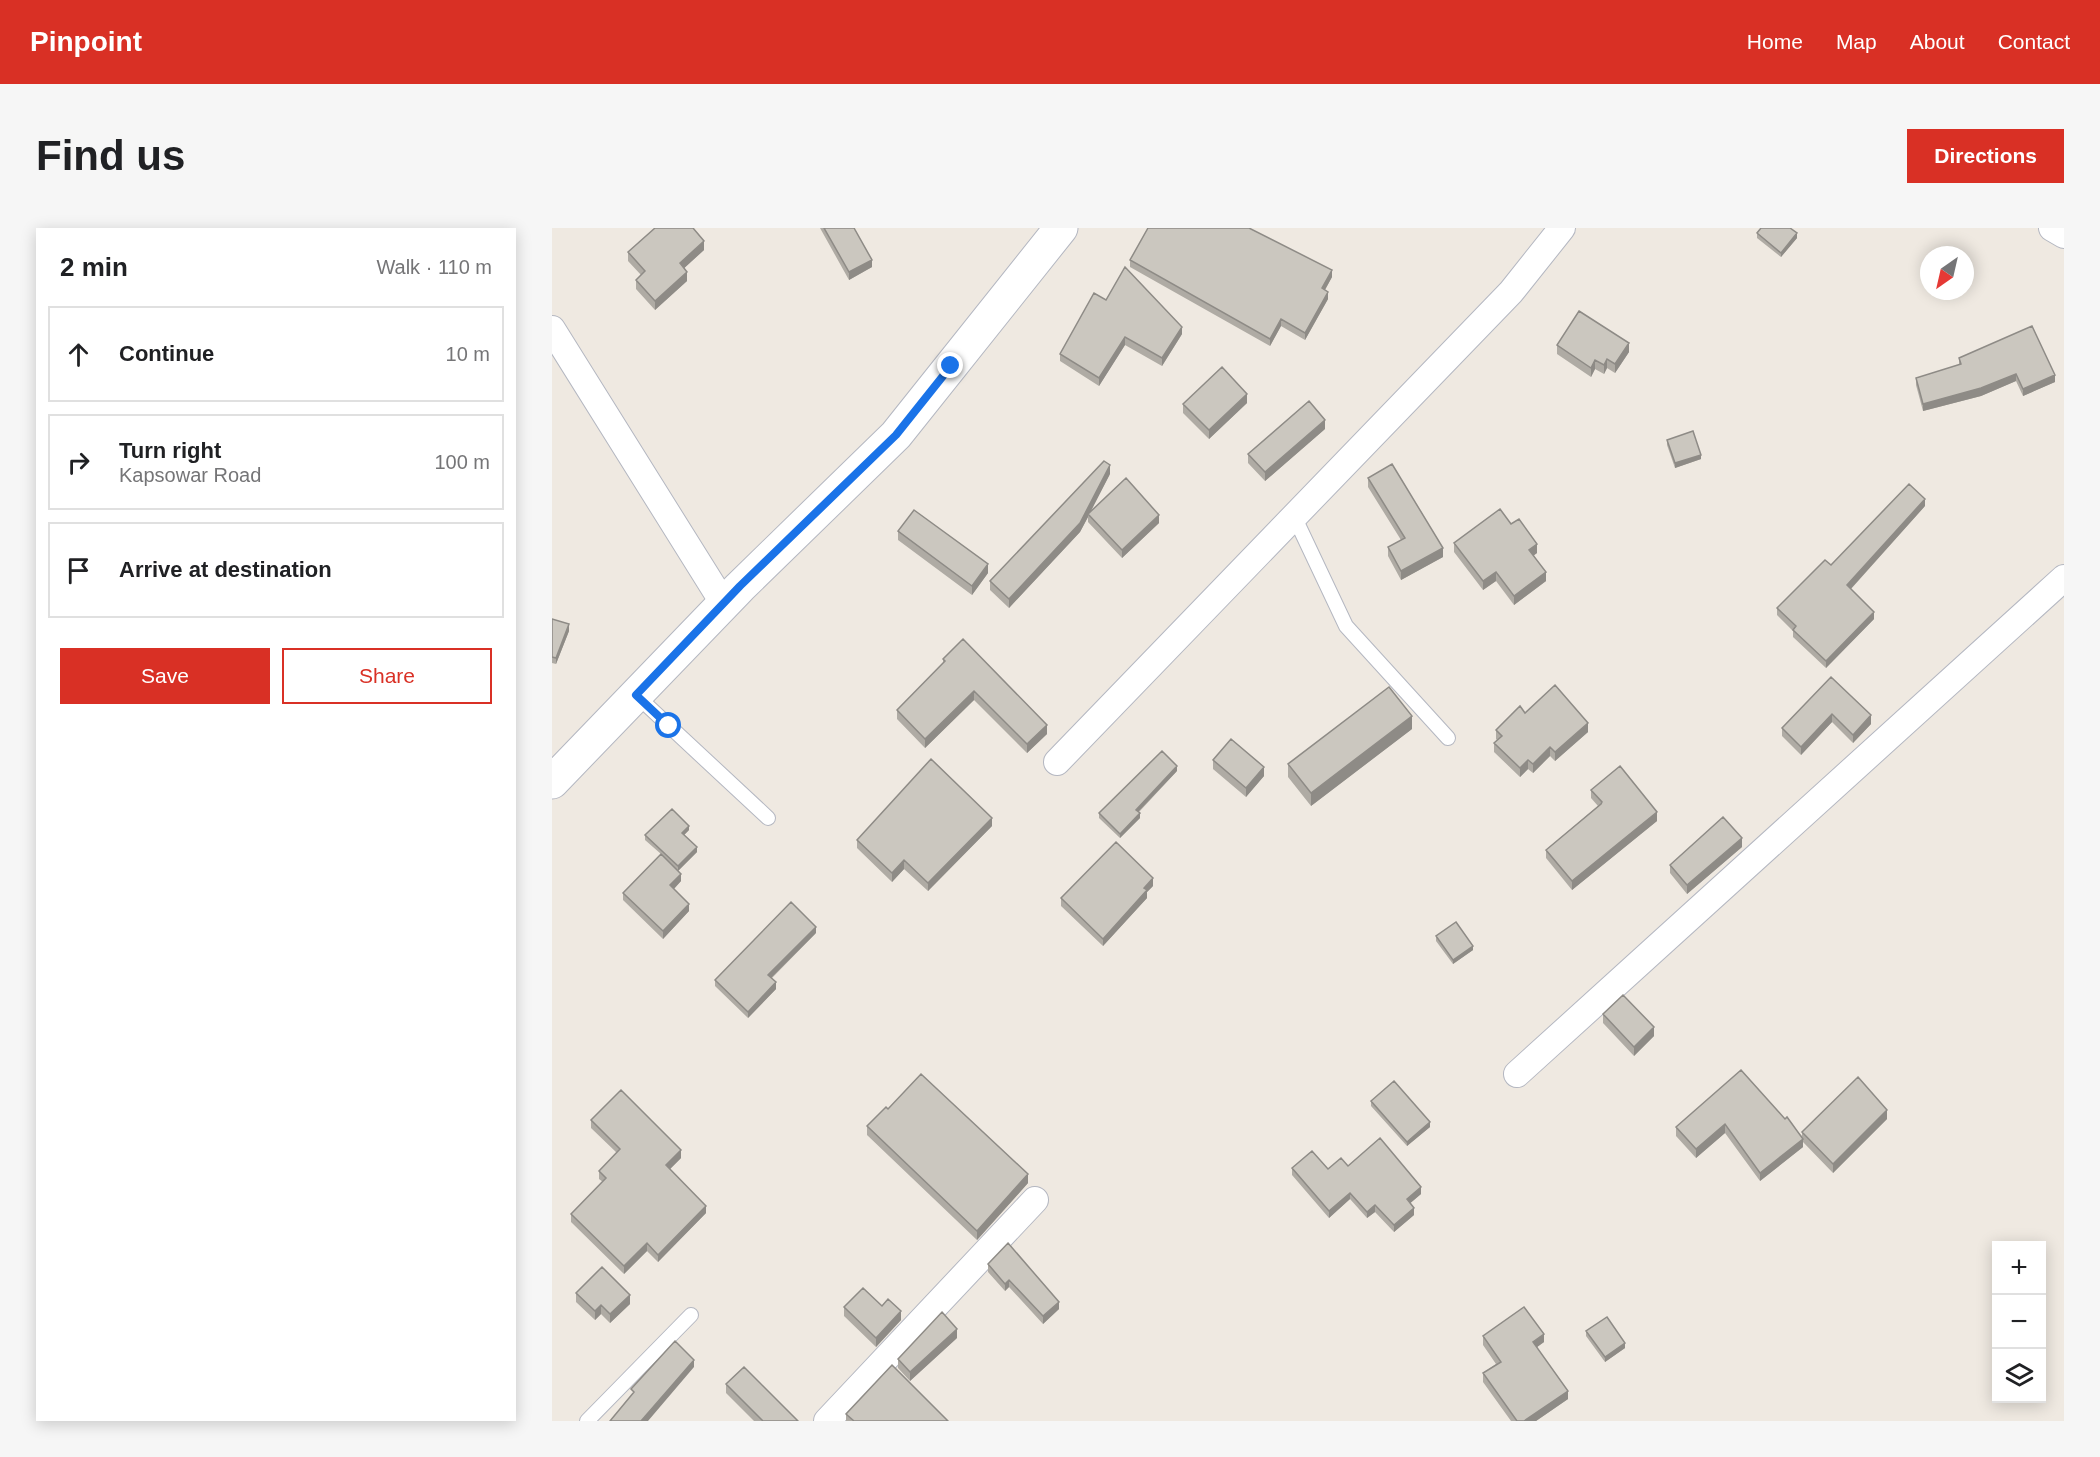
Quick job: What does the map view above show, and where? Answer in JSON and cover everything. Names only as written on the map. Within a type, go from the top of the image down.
[{"type":"main road","points":[[552,782],[724,604],[896,435],[1061,228]]},
{"type":"street","points":[[1057,762],[1511,292],[1562,228]]},
{"type":"street","points":[[2052,228],[2064,235]]},
{"type":"street","points":[[552,329],[724,604]]},
{"type":"street","points":[[1517,1074],[2064,578]]},
{"type":"street","points":[[827,1421],[1035,1200]]},
{"type":"lane","points":[[1294,516],[1346,626],[1448,738]]},
{"type":"lane","points":[[636,695],[768,819]]},
{"type":"lane","points":[[587,1421],[691,1316]]},
{"type":"building","points":[[655,228],[693,228],[704,241],[680,263],[687,272],[655,301],[636,280],[645,271],[628,252]]},
{"type":"building","points":[[824,228],[854,228],[872,260],[849,272]]},
{"type":"building","points":[[1148,228],[1249,228],[1332,270],[1322,288],[1328,292],[1305,333],[1281,319],[1270,339],[1130,260]]},
{"type":"building","points":[[1761,228],[1790,228],[1797,233],[1781,253],[1757,233]]},
{"type":"building","points":[[1125,267],[1182,327],[1162,358],[1125,337],[1099,378],[1060,354],[1094,293],[1106,300]]},
{"type":"building","points":[[1579,311],[1629,343],[1615,364],[1607,359],[1604,365],[1595,360],[1591,368],[1557,345]]},
{"type":"building","points":[[2032,326],[2055,375],[2023,389],[2016,374],[1981,388],[1923,404],[1916,378],[1961,364],[1959,358]]},
{"type":"building","points":[[1222,367],[1247,394],[1209,430],[1183,404]]},
{"type":"building","points":[[1309,401],[1325,420],[1265,472],[1248,454]]},
{"type":"building","points":[[1693,431],[1701,455],[1675,463],[1667,440]]},
{"type":"building","points":[[1104,461],[1110,465],[1080,523],[1009,599],[990,581]]},
{"type":"building","points":[[1392,464],[1443,548],[1401,571],[1388,547],[1405,538],[1368,478]]},
{"type":"building","points":[[1126,478],[1159,515],[1122,550],[1088,514]]},
{"type":"building","points":[[1909,484],[1925,499],[1847,585],[1874,612],[1826,661],[1793,630],[1796,626],[1777,608],[1825,560],[1831,565]]},
{"type":"building","points":[[1500,509],[1511,524],[1519,519],[1537,544],[1529,550],[1546,572],[1514,596],[1496,572],[1483,581],[1454,543]]},
{"type":"building","points":[[914,510],[988,564],[972,586],[898,531]]},
{"type":"building","points":[[552,619],[569,624],[556,658],[552,657]]},
{"type":"building","points":[[963,639],[1047,725],[1027,744],[974,691],[925,739],[897,710]]},
{"type":"building","points":[[1831,677],[1871,715],[1853,735],[1832,714],[1801,747],[1782,728]]},
{"type":"building","points":[[1555,685],[1588,723],[1555,752],[1550,747],[1533,764],[1528,760],[1520,768],[1494,743],[1502,736],[1496,730],[1520,706],[1525,713]]},
{"type":"building","points":[[1389,687],[1412,716],[1311,793],[1288,764]]},
{"type":"building","points":[[1231,739],[1264,767],[1246,788],[1213,760]]},
{"type":"building","points":[[1162,751],[1177,766],[1136,810],[1140,813],[1120,834],[1099,813]]},
{"type":"building","points":[[931,759],[992,818],[928,883],[904,860],[892,873],[857,840]]},
{"type":"building","points":[[1620,766],[1657,812],[1572,881],[1546,850],[1601,804],[1602,802],[1591,790]]},
{"type":"building","points":[[672,809],[689,826],[682,833],[697,847],[678,866],[645,835]]},
{"type":"building","points":[[1723,817],[1742,838],[1687,885],[1670,865]]},
{"type":"building","points":[[1116,842],[1153,878],[1144,888],[1147,890],[1103,939],[1061,898]]},
{"type":"building","points":[[661,854],[681,874],[670,885],[689,904],[663,931],[623,893]]},
{"type":"building","points":[[791,902],[816,927],[768,975],[776,982],[748,1012],[715,980]]},
{"type":"building","points":[[1456,922],[1473,946],[1453,960],[1436,936]]},
{"type":"building","points":[[1623,995],[1654,1027],[1634,1047],[1603,1014]]},
{"type":"building","points":[[1741,1070],[1785,1119],[1787,1117],[1803,1139],[1760,1173],[1725,1124],[1696,1149],[1676,1127]]},
{"type":"building","points":[[921,1074],[1028,1174],[977,1231],[867,1126],[886,1107],[888,1109]]},
{"type":"building","points":[[1858,1077],[1887,1110],[1833,1164],[1802,1132]]},
{"type":"building","points":[[1394,1081],[1430,1122],[1407,1142],[1371,1101]]},
{"type":"building","points":[[621,1090],[681,1150],[666,1165],[706,1206],[658,1255],[647,1243],[624,1266],[571,1214],[606,1178],[599,1171],[620,1149],[591,1120]]},
{"type":"building","points":[[1380,1138],[1421,1187],[1407,1199],[1414,1208],[1394,1225],[1375,1205],[1367,1212],[1350,1193],[1329,1211],[1292,1168],[1312,1151],[1328,1169],[1341,1158],[1348,1166]]},
{"type":"building","points":[[1008,1243],[1059,1302],[1043,1316],[1009,1280],[1005,1284],[988,1264]]},
{"type":"building","points":[[602,1267],[630,1295],[610,1314],[601,1305],[595,1311],[576,1293]]},
{"type":"building","points":[[863,1288],[882,1306],[888,1299],[901,1311],[876,1338],[844,1307]]},
{"type":"building","points":[[1524,1307],[1544,1334],[1533,1342],[1568,1391],[1524,1421],[1517,1421],[1483,1373],[1501,1362],[1483,1336]]},
{"type":"building","points":[[942,1312],[957,1329],[910,1372],[898,1359]]},
{"type":"building","points":[[1607,1317],[1625,1343],[1605,1357],[1586,1331]]},
{"type":"building","points":[[675,1341],[694,1360],[641,1421],[610,1421],[634,1392],[631,1389]]},
{"type":"building","points":[[892,1365],[948,1421],[854,1421],[846,1414]]},
{"type":"building","points":[[744,1367],[798,1421],[763,1421],[726,1384]]},
{"type":"route","points":[[669,726],[636,695],[740,586],[896,435],[951,366]]}]
